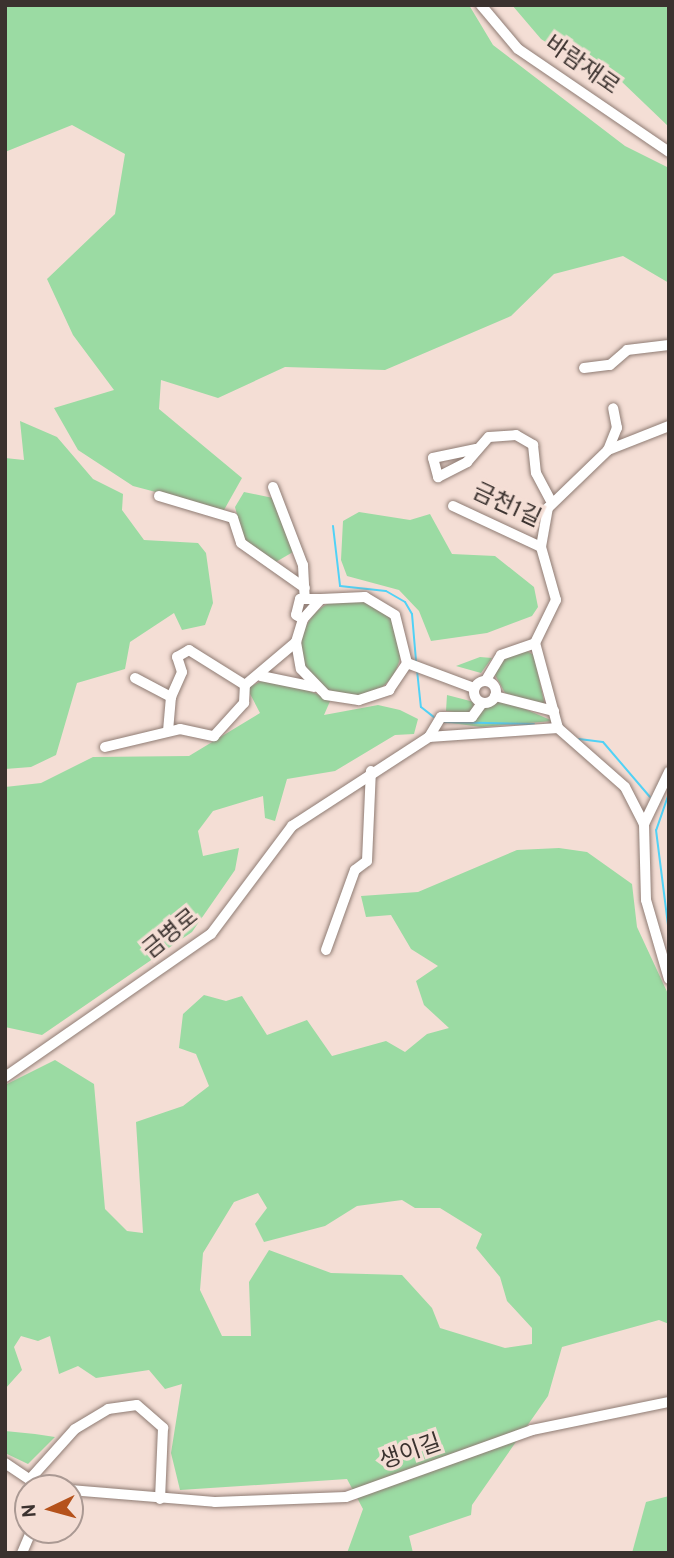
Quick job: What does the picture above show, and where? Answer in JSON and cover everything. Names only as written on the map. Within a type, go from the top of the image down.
[{"type":"street","name":"바람재로","points":[[481,5],[518,48],[669,152]]},
{"type":"street","points":[[584,368],[610,365],[627,350],[669,345]]},
{"type":"street","points":[[608,450],[617,428],[613,408]]},
{"type":"street","name":"금천1길","points":[[551,501],[608,450],[669,426]]},
{"type":"street","name":"금천1길","points":[[476,449],[497,435],[529,440],[551,501],[541,547],[556,600],[535,643]]},
{"type":"street","points":[[273,487],[305,593],[296,615],[303,619]]},
{"type":"street","points":[[159,496],[233,518],[241,542],[305,593],[321,598],[365,597],[387,608],[400,624],[413,666]]},
{"type":"street","name":"금천1길","points":[[453,506],[541,547]]},
{"type":"street","points":[[314,687],[301,669],[296,642],[303,619],[321,598]]},
{"type":"street","points":[[245,685],[261,676],[296,642]]},
{"type":"street","points":[[474,688],[486,680],[501,655],[535,643],[561,732],[625,787],[644,824],[646,900],[669,979]]},
{"type":"street","points":[[168,732],[171,697],[182,672],[177,657],[189,650],[245,685]]},
{"type":"street","points":[[261,676],[314,687],[343,699],[372,698],[389,690],[413,666]]},
{"type":"street","points":[[413,666],[474,688],[482,703]]},
{"type":"street","points":[[135,678],[171,697]]},
{"type":"street","points":[[486,680],[495,696]]},
{"type":"street","points":[[104,747],[168,732],[214,736],[244,703],[245,685]]},
{"type":"street","points":[[429,737],[439,720],[472,717],[482,703],[495,696],[554,711]]},
{"type":"street","name":"금병로","points":[[5,1077],[211,934],[292,827],[370,771],[429,737],[561,732]]},
{"type":"street","points":[[327,950],[355,870],[367,857],[370,771]]},
{"type":"street","points":[[644,824],[669,772]]},
{"type":"street","name":"생이길","points":[[84,1491],[160,1499],[346,1496],[532,1430],[669,1402]]},
{"type":"street","points":[[34,1474],[75,1429],[130,1404],[149,1410],[163,1428],[160,1499]]},
{"type":"street","points":[[5,1463],[22,1474]]},
{"type":"green space","points":[[5,5],[469,5],[493,45],[625,146],[669,168],[669,283],[623,256],[554,274],[511,316],[385,370],[285,367],[218,398],[161,380],[159,409],[242,478],[224,510],[133,486],[78,450],[54,408],[114,390],[73,335],[47,279],[115,214],[125,154],[72,125],[5,152]]},
{"type":"green space","points":[[512,5],[669,5],[669,127],[621,81],[587,69],[541,39]]},
{"type":"green space","points":[[20,421],[57,437],[93,479],[123,494],[122,510],[144,540],[198,543],[206,553],[213,603],[205,625],[182,630],[174,613],[130,642],[125,669],[77,683],[56,755],[31,767],[5,769],[5,458],[24,460]]},
{"type":"green space","points":[[244,492],[273,498],[293,552],[274,563],[244,541],[235,507]]},
{"type":"green space","points":[[359,512],[410,520],[430,514],[452,554],[495,556],[534,587],[538,607],[532,616],[487,633],[431,641],[419,611],[399,590],[347,576],[341,560],[343,521]]},
{"type":"green space","points":[[351,598],[370,602],[386,613],[397,629],[401,648],[397,667],[386,683],[370,694],[351,698],[332,694],[316,683],[305,667],[301,648],[305,629],[316,613],[332,602]]},
{"type":"green space","points":[[525,650],[534,655],[545,706],[505,693],[495,675],[500,661]]},
{"type":"green space","points":[[480,657],[492,658],[481,673],[456,666]]},
{"type":"green space","points":[[270,677],[331,699],[324,715],[378,705],[400,710],[418,719],[414,734],[395,735],[335,771],[287,779],[275,821],[265,818],[263,796],[213,811],[198,831],[203,856],[239,848],[235,870],[192,932],[42,1035],[5,1027],[5,787],[41,783],[93,757],[189,756],[260,713],[247,688]]},
{"type":"green space","points":[[447,695],[474,702],[472,714],[446,711]]},
{"type":"green space","points":[[504,700],[553,721],[481,727],[444,722]]},
{"type":"green space","points":[[559,848],[587,852],[632,884],[637,927],[669,996],[669,1324],[659,1320],[562,1347],[548,1396],[472,1505],[471,1515],[409,1536],[413,1553],[347,1553],[363,1509],[347,1479],[180,1490],[171,1453],[182,1384],[165,1389],[149,1370],[96,1378],[78,1366],[59,1374],[50,1336],[38,1341],[21,1336],[14,1347],[22,1370],[5,1389],[5,1085],[55,1060],[94,1084],[105,1209],[127,1231],[143,1233],[136,1122],[183,1106],[209,1086],[196,1054],[179,1048],[183,1014],[204,995],[226,1001],[242,996],[267,1035],[307,1020],[332,1056],[386,1041],[405,1052],[427,1034],[449,1028],[424,1005],[416,981],[438,966],[411,949],[391,915],[366,917],[361,896],[418,892],[517,850]],"holes":[[[258,1193],[267,1208],[255,1224],[264,1242],[325,1226],[357,1206],[402,1200],[415,1208],[440,1208],[482,1234],[476,1248],[500,1277],[507,1301],[532,1328],[532,1344],[505,1348],[440,1328],[432,1308],[402,1275],[331,1273],[269,1250],[249,1282],[251,1336],[222,1336],[200,1290],[203,1253],[234,1202]]]},
{"type":"green space","points":[[5,1431],[55,1437],[28,1464],[5,1453]]},
{"type":"green space","points":[[669,1496],[669,1553],[632,1553],[646,1502]]},
{"type":"waterway","points":[[333,526],[340,586],[386,591],[405,602],[412,614],[416,661]]},
{"type":"waterway","points":[[417,670],[421,707],[434,717]]},
{"type":"waterway","points":[[442,722],[534,724]]},
{"type":"waterway","points":[[579,739],[603,742],[650,797]]},
{"type":"waterway","points":[[669,793],[656,830],[669,933]]}]
